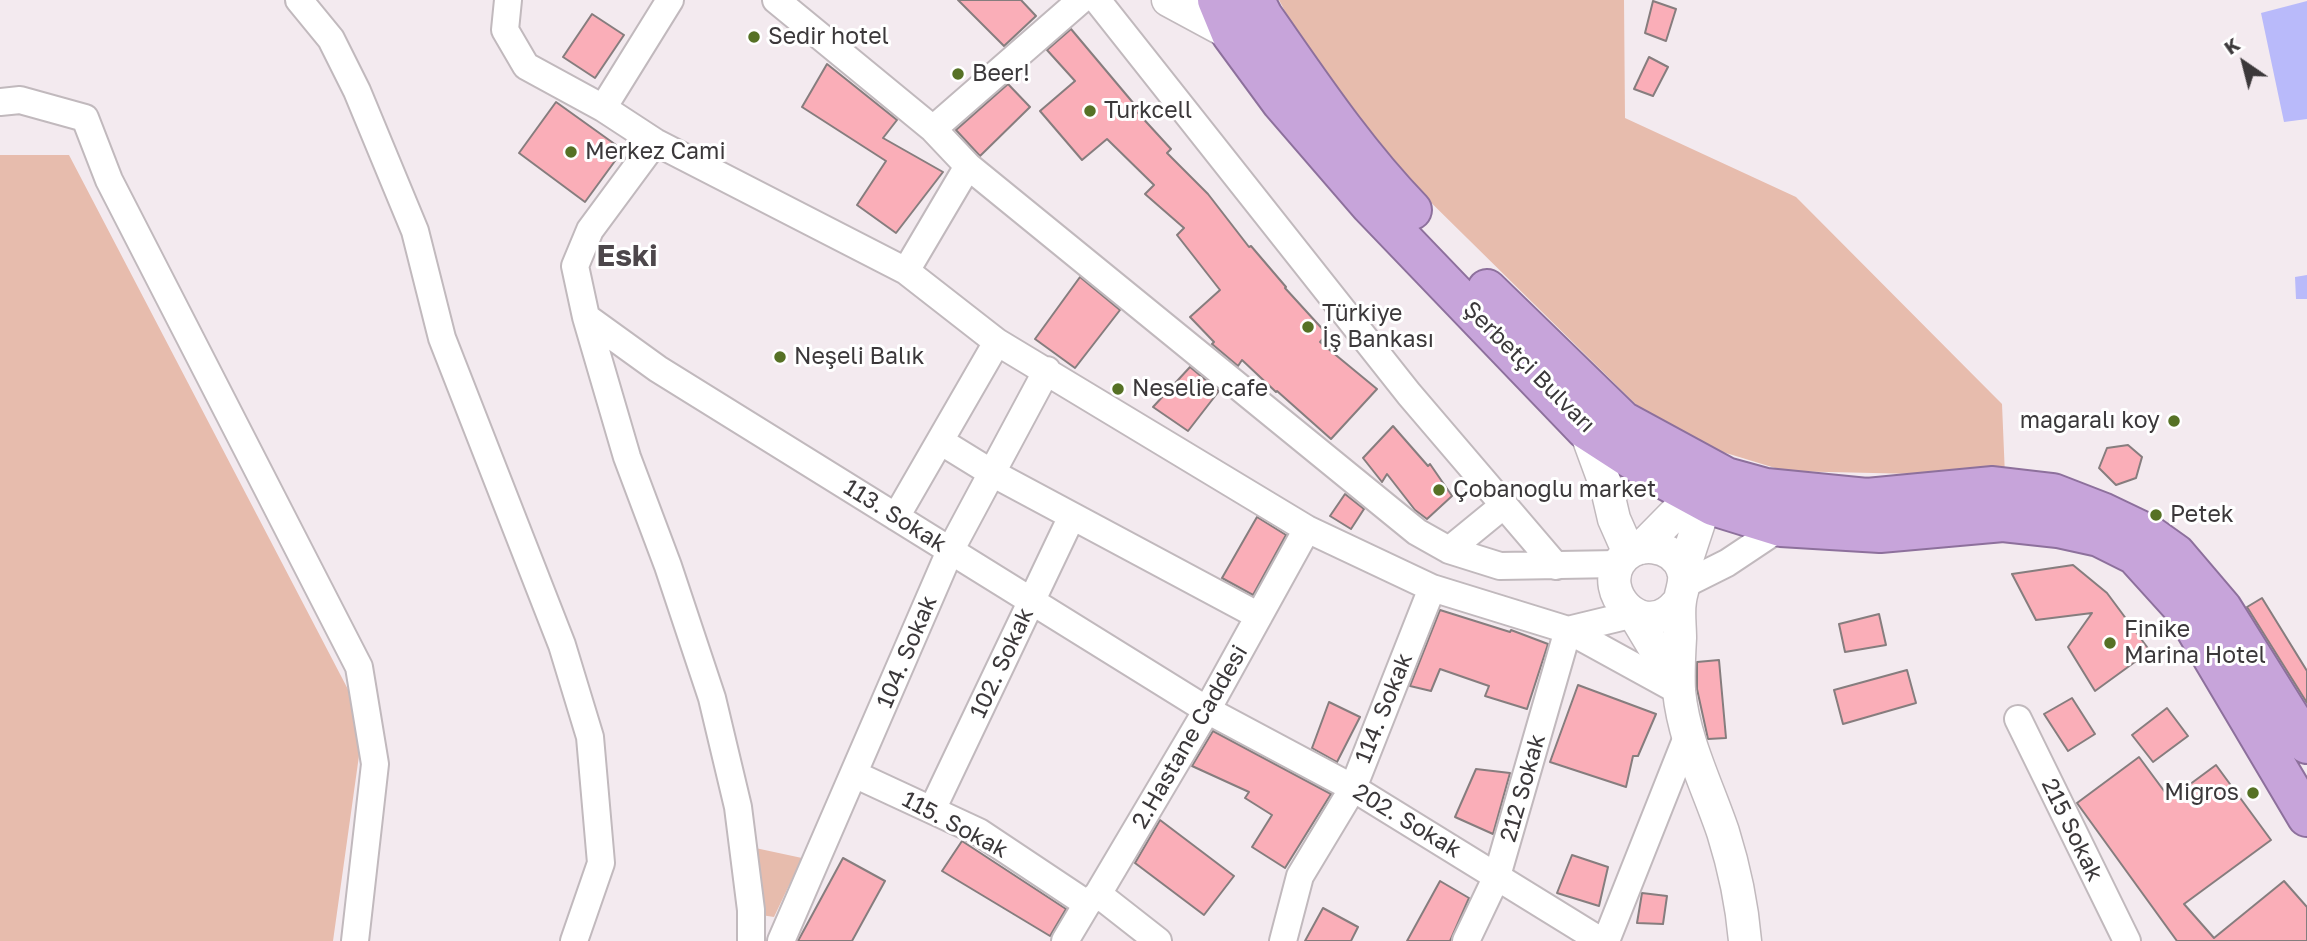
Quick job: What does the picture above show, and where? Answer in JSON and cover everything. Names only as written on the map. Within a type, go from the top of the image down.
[{"type":"highway","name":"Şerbetçi Bulvarı","points":[[1243,10],[1281,102],[1370,205],[1585,429],[1656,475],[1705,490],[1781,527],[1880,533],[1998,504]]},
{"type":"highway","name":"Şerbetçi Bulvarı","points":[[1243,10],[1324,103],[1386,183],[1504,307],[1623,421],[1705,490],[1766,488],[1867,498],[1998,504]]},
{"type":"highway","points":[[1998,504],[2053,494],[2102,512],[2148,534],[2176,554],[2222,608],[2307,744]]},
{"type":"highway","points":[[1998,504],[2058,528],[2099,537],[2135,555],[2183,608],[2307,817]]},
{"type":"street","points":[[299,0],[331,38],[357,91],[415,231],[442,338],[562,645],[590,737],[601,863],[574,941]]},
{"type":"street","points":[[508,0],[505,30],[526,66],[603,108],[655,142],[906,271],[997,342],[1307,529],[1432,588],[1568,630],[1679,691]]},
{"type":"street","points":[[603,108],[670,0]]},
{"type":"street","points":[[776,0],[933,129],[968,166],[1416,532],[1449,550],[1500,566],[1556,566],[1629,555],[1654,547],[1667,551],[1677,559],[1683,585]]},
{"type":"street","points":[[933,129],[1081,0]]},
{"type":"street","points":[[1097,0],[1409,394],[1556,566]]},
{"type":"street","points":[[1168,0],[1243,10]]},
{"type":"street","points":[[0,102],[20,100],[85,118],[121,204],[359,667],[375,764],[355,941]]},
{"type":"street","points":[[655,142],[590,230],[575,266],[586,317],[627,457],[712,698],[738,807],[751,910],[751,941]]},
{"type":"street","points":[[906,271],[968,166]]},
{"type":"street","name":"113. Sokak","points":[[586,317],[657,369],[1207,710]]},
{"type":"street","points":[[896,517],[997,342]]},
{"type":"street","name":"104. Sokak","points":[[780,941],[950,551],[1047,370]]},
{"type":"street","points":[[1585,429],[1607,489],[1614,519],[1629,555]]},
{"type":"street","points":[[940,442],[1259,616]]},
{"type":"street","points":[[1679,691],[1634,614],[1619,602],[1614,583],[1629,555],[1705,490]]},
{"type":"street","points":[[1705,490],[1683,585],[1679,691],[1687,737],[1723,834],[1743,915],[1745,941]]},
{"type":"street","points":[[1449,550],[1504,505]]},
{"type":"street","name":"102. Sokak","points":[[932,810],[1072,516]]},
{"type":"street","points":[[1568,630],[1634,614],[1651,618],[1668,613],[1683,585],[1727,563],[1781,527]]},
{"type":"street","name":"2.Hastane Caddesi","points":[[1065,941],[1207,710],[1307,529]]},
{"type":"street","name":"114. Sokak","points":[[1283,941],[1300,876],[1353,788],[1432,588]]},
{"type":"street","name":"212 Sokak","points":[[1466,941],[1497,876],[1568,630]]},
{"type":"street","name":"202. Sokak","points":[[1207,710],[1353,788],[1603,941]]},
{"type":"street","name":"215 Sokak","points":[[2018,719],[2127,941]]},
{"type":"street","points":[[1603,941],[1687,737]]},
{"type":"street","name":"115. Sokak","points":[[854,774],[979,832],[1158,941]]},
{"type":"shaded area","points":[[1279,0],[1624,0],[1625,118],[1796,197],[2002,404],[2005,476],[1785,471],[1667,435],[1401,173],[1310,58]]},
{"type":"shaded area","points":[[0,155],[69,155],[364,720],[333,941],[0,941]]},
{"type":"shaded area","points":[[746,846],[802,858],[774,917],[748,913]]},
{"type":"water","points":[[2307,1],[2307,119],[2284,122],[2261,13]]},
{"type":"water","points":[[2307,275],[2307,299],[2296,299],[2295,277]]},
{"type":"building","points":[[958,0],[1021,0],[1036,16],[1004,46]]},
{"type":"building","points":[[1653,1],[1676,9],[1666,41],[1645,33]]},
{"type":"building","points":[[592,14],[624,35],[595,78],[563,57]]},
{"type":"building","points":[[1071,29],[1140,111],[1138,113],[1171,149],[1167,153],[1208,194],[1249,247],[1251,246],[1327,334],[1320,342],[1377,389],[1331,439],[1242,360],[1238,366],[1212,344],[1214,342],[1190,317],[1220,290],[1177,235],[1184,228],[1145,194],[1154,185],[1107,139],[1082,160],[1040,111],[1075,81],[1047,50]]},
{"type":"building","points":[[1649,57],[1668,67],[1653,96],[1634,89]]},
{"type":"building","points":[[827,64],[897,120],[883,138],[943,172],[896,233],[857,205],[886,161],[802,107]]},
{"type":"building","points":[[1008,84],[1030,107],[980,156],[956,130]]},
{"type":"building","name":"Merkez Cami","points":[[556,102],[623,150],[585,202],[519,153]]},
{"type":"building","points":[[1080,277],[1120,310],[1075,368],[1035,339]]},
{"type":"building","points":[[1190,367],[1219,391],[1188,431],[1153,407]]},
{"type":"building","points":[[1393,426],[1428,466],[1430,464],[1452,496],[1427,519],[1415,510],[1387,474],[1382,482],[1363,458]]},
{"type":"building","points":[[2128,445],[2142,457],[2136,478],[2116,485],[2099,468],[2107,448]]},
{"type":"building","points":[[1345,494],[1364,509],[1351,529],[1330,516]]},
{"type":"building","points":[[1257,517],[1286,535],[1253,595],[1222,578]]},
{"type":"building","points":[[2073,565],[2107,593],[2150,651],[2095,691],[2068,647],[2092,613],[2036,620],[2012,574]]},
{"type":"building","points":[[2262,598],[2307,671],[2307,703],[2247,607]]},
{"type":"building","points":[[1440,610],[1510,632],[1511,630],[1548,644],[1527,709],[1485,696],[1489,686],[1440,669],[1431,691],[1410,686]]},
{"type":"building","points":[[1879,614],[1886,645],[1845,652],[1839,624]]},
{"type":"building","points":[[1719,660],[1726,738],[1708,739],[1697,689],[1697,662]]},
{"type":"building","points":[[1907,670],[1916,703],[1843,724],[1834,690]]},
{"type":"building","points":[[1578,685],[1656,714],[1638,756],[1633,756],[1626,787],[1550,762]]},
{"type":"building","points":[[2072,698],[2095,734],[2068,751],[2044,714]]},
{"type":"building","points":[[1329,702],[1360,717],[1337,762],[1312,748]]},
{"type":"building","points":[[2167,708],[2188,736],[2153,762],[2132,735]]},
{"type":"building","points":[[1213,731],[1331,794],[1285,868],[1252,847],[1272,815],[1245,798],[1249,792],[1192,766]]},
{"type":"building","points":[[2139,757],[2170,799],[2216,765],[2271,840],[2184,904],[2214,938],[2284,881],[2307,907],[2307,941],[2177,941],[2077,803]]},
{"type":"building","points":[[1476,769],[1510,773],[1493,834],[1455,817]]},
{"type":"building","points":[[1160,820],[1234,876],[1204,915],[1135,863]]},
{"type":"building","points":[[962,841],[1066,909],[1050,936],[942,871]]},
{"type":"building","points":[[1572,855],[1608,867],[1599,906],[1557,893]]},
{"type":"building","points":[[843,858],[885,881],[852,941],[798,941]]},
{"type":"building","points":[[1440,881],[1469,898],[1450,941],[1407,941]]},
{"type":"building","points":[[1642,893],[1667,896],[1663,924],[1637,923]]},
{"type":"building","points":[[1323,908],[1358,927],[1351,941],[1305,941]]},
{"type":"place","name":"Sedir hotel","points":[[754,37]]},
{"type":"place","name":"Beer!","points":[[958,74]]},
{"type":"place","name":"Turkcell","points":[[1090,111]]},
{"type":"place","name":"Merkez Cami","points":[[571,152]]},
{"type":"place","name":"Türkiye İş Bankası","points":[[1308,327]]},
{"type":"place","name":"Neşeli Balık","points":[[780,357]]},
{"type":"place","name":"Neselie cafe","points":[[1118,389]]},
{"type":"place","name":"mağaralı koy","points":[[2174,421]]},
{"type":"place","name":"Çobanoğlu market","points":[[1439,490]]},
{"type":"place","name":"Petek","points":[[2156,515]]},
{"type":"place","name":"Finike Marina Hotel","points":[[2110,643]]},
{"type":"place","name":"Migros","points":[[2253,793]]},
{"type":"district","name":"Eski","points":[[627,256]]}]
